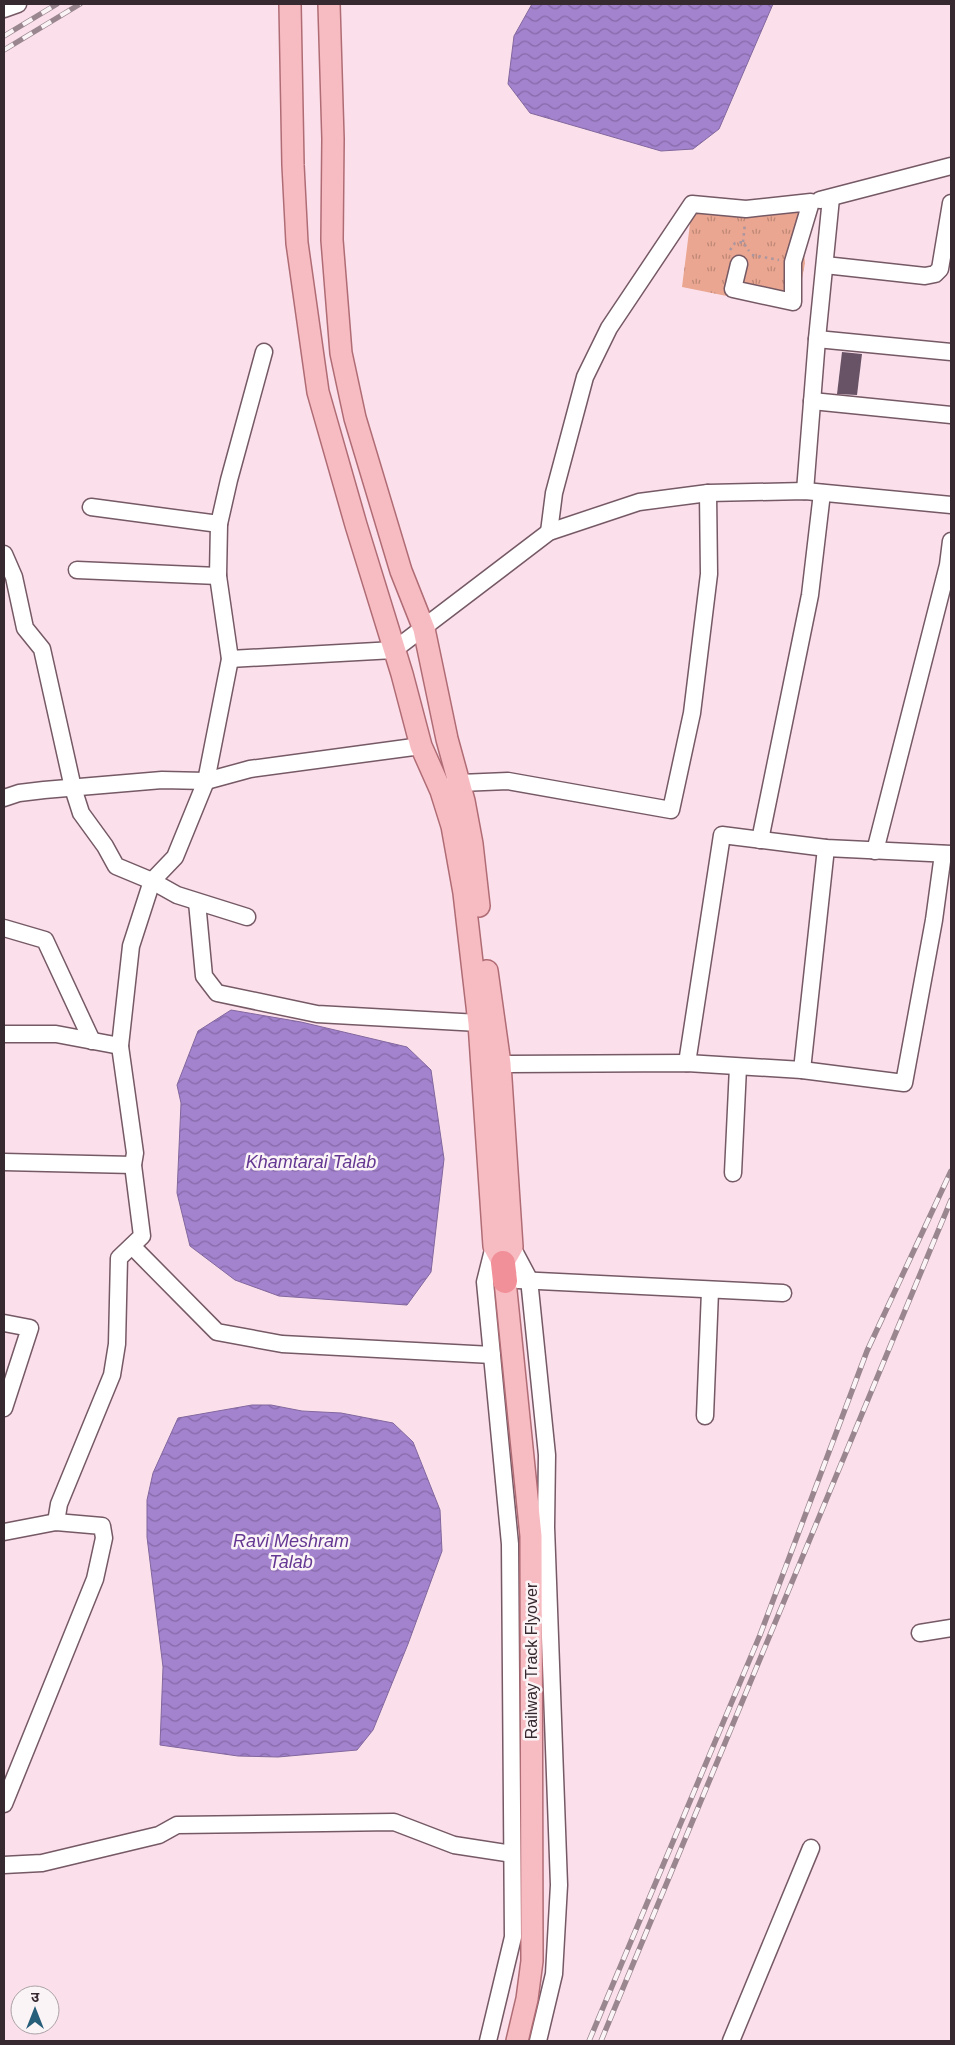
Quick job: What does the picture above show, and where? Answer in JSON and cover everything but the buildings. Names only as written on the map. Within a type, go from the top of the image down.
[{"type":"main road","points":[[290,4],[293,165],[297,243],[318,392],[421,746],[450,787],[472,844],[491,1064]]},
{"type":"main road","points":[[329,4],[333,139],[332,240],[341,353],[363,447],[401,572],[424,629],[447,739],[452,826],[464,893],[479,1023],[491,1064]]},
{"type":"main road","name":"Railway Track Flyover","points":[[491,1064],[500,1264],[531,1536],[532,1961],[527,1999],[517,2041]]},
{"type":"street","points":[[4,9],[18,4]]},
{"type":"street","points":[[549,532],[554,493],[585,377],[609,328],[692,204],[746,209],[811,202],[951,166]]},
{"type":"street","points":[[804,491],[831,198]]},
{"type":"street","points":[[745,260],[733,289],[793,302],[793,262],[811,202]]},
{"type":"street","points":[[825,265],[926,276],[935,274],[940,269],[951,203]]},
{"type":"street","points":[[817,339],[951,352]]},
{"type":"street","points":[[56,1522],[59,1504],[112,1375],[117,1344],[118,1258],[142,1236],[133,1165],[135,1153],[120,1046],[131,946],[152,881],[175,857],[206,781],[230,659],[218,576],[219,524],[264,352]]},
{"type":"street","points":[[812,401],[951,415]]},
{"type":"street","points":[[230,659],[394,650],[549,532],[639,502],[708,493],[804,491],[951,505]]},
{"type":"street","points":[[450,787],[508,781],[671,810],[692,713],[709,574],[708,493]]},
{"type":"street","points":[[760,840],[810,595],[822,493]]},
{"type":"street","points":[[91,507],[219,524]]},
{"type":"street","points":[[875,851],[946,574],[951,541]]},
{"type":"street","points":[[4,554],[14,577],[25,628],[42,649],[73,788],[81,813],[105,846],[116,866],[152,881],[177,895],[247,917]]},
{"type":"street","points":[[77,570],[218,576]]},
{"type":"street","points":[[4,798],[28,792],[162,780],[206,781],[250,769],[421,746]]},
{"type":"street","points":[[491,1064],[687,1063],[738,1068],[802,1070],[904,1084],[947,854],[826,848],[722,835],[687,1063]]},
{"type":"street","points":[[802,1070],[826,848]]},
{"type":"street","points":[[197,902],[204,976],[217,993],[317,1014],[479,1023]]},
{"type":"street","points":[[4,928],[45,940],[92,1041]]},
{"type":"street","points":[[4,1034],[56,1034],[120,1046]]},
{"type":"street","points":[[733,1173],[738,1068]]},
{"type":"street","points":[[4,1162],[133,1165]]},
{"type":"street","points":[[132,1246],[217,1332],[282,1344],[492,1355]]},
{"type":"street","points":[[500,1264],[529,1280]]},
{"type":"street","points":[[500,1264],[529,1280],[783,1293]]},
{"type":"street","points":[[488,2041],[513,1937],[510,1544],[492,1355],[500,1264]]},
{"type":"street","points":[[529,1280],[547,1455],[546,1527],[559,1885],[554,1974],[538,2041]]},
{"type":"street","points":[[705,1416],[710,1290]]},
{"type":"street","points":[[4,1323],[30,1328],[4,1408]]},
{"type":"street","points":[[4,1532],[56,1522],[102,1526],[104,1538],[95,1579],[4,1804]]},
{"type":"street","points":[[920,1633],[951,1628]]},
{"type":"street","points":[[4,1865],[42,1863],[159,1835],[177,1825],[394,1822],[454,1845],[512,1854]]},
{"type":"street","points":[[731,2041],[811,1848]]},
{"type":"path","points":[[745,260],[742,242],[735,243],[730,251],[731,259],[745,260],[793,262]]},
{"type":"green space","points":[[693,200],[799,206],[805,263],[796,310],[682,287]]},
{"type":"water","points":[[532,4],[773,4],[719,129],[693,149],[661,151],[530,113],[508,84],[514,36]]},
{"type":"water","name":"Khamtarai Talab","points":[[231,1010],[301,1022],[407,1047],[431,1070],[444,1159],[431,1272],[407,1305],[279,1296],[235,1280],[190,1246],[177,1193],[181,1103],[177,1085],[198,1031]]},
{"type":"water","name":"Ravi Meshram Talab","points":[[252,1405],[271,1405],[302,1411],[341,1413],[393,1423],[413,1442],[440,1510],[442,1551],[408,1644],[373,1730],[357,1750],[278,1757],[238,1756],[160,1745],[163,1667],[147,1537],[147,1500],[153,1473],[178,1418]]},
{"type":"railway","points":[[4,36],[57,4]]},
{"type":"railway","points":[[4,50],[80,4]]},
{"type":"railway","points":[[589,2041],[760,1635],[867,1351],[951,1171]]},
{"type":"railway","points":[[601,2041],[951,1200]]}]
